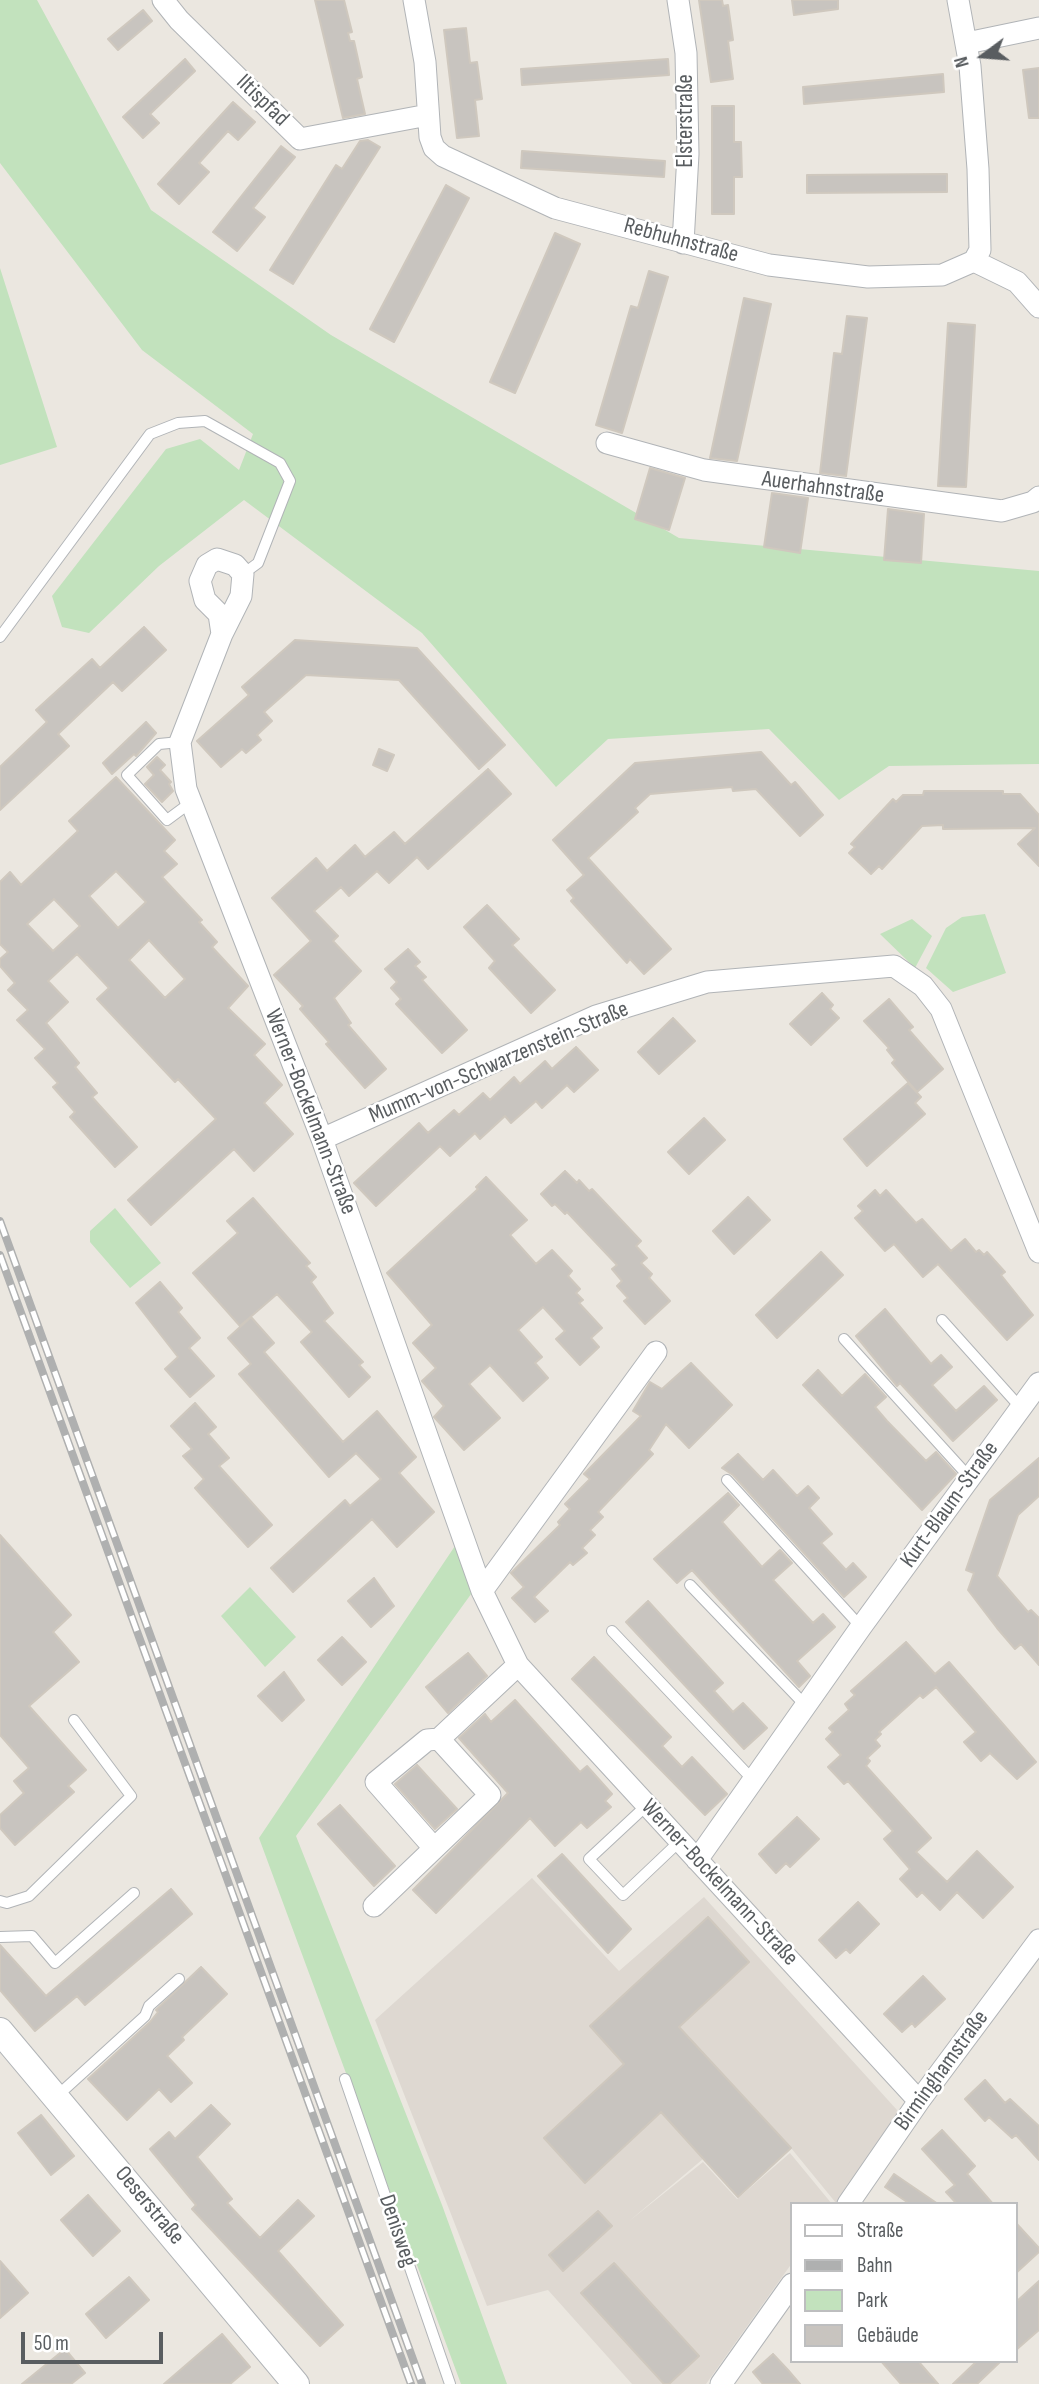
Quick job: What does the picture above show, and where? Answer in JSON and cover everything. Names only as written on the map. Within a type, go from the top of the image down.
[{"type":"street","name":"Iltispfad","points":[[163,0],[179,20],[300,139],[428,115]]},
{"type":"street","name":"Rebhuhnstraße","points":[[414,0],[425,62],[430,137],[434,148],[443,156],[555,208],[769,265],[868,277],[942,275],[974,261]]},
{"type":"street","name":"Elsterstraße","points":[[678,0],[686,53],[688,154],[683,243]]},
{"type":"street","points":[[958,0],[967,43],[978,169],[980,250],[974,261],[1017,282],[1039,307]]},
{"type":"street","points":[[967,43],[1039,28]]},
{"type":"street","name":"Auerhahnstraße","points":[[607,443],[704,470],[765,481],[1002,511],[1039,497]]},
{"type":"street","points":[[222,634],[219,614],[205,600],[200,581],[207,565],[217,559],[235,565],[243,574]]},
{"type":"street","name":"Werner-Bockelmann-Straße","points":[[243,574],[240,596],[222,634],[180,741],[183,774],[190,803],[322,1139],[482,1591],[519,1665],[919,2101]]},
{"type":"street","name":"Mumm-von-Schwarzenstein-Straße","points":[[322,1139],[596,1016],[707,982],[894,967],[923,986],[941,1009],[1039,1252]]},
{"type":"street","points":[[482,1591],[656,1352]]},
{"type":"street","name":"Kurt-Blaum-Straße","points":[[697,1860],[1039,1383]]},
{"type":"street","points":[[434,1849],[376,1782],[427,1740],[439,1739],[519,1665]]},
{"type":"street","points":[[374,1906],[490,1795],[439,1739]]},
{"type":"street","name":"Birminghamstraße","points":[[849,2202],[919,2101],[1039,1940]]},
{"type":"street","name":"Oeserstraße","points":[[0,2031],[296,2384]]},
{"type":"street","points":[[721,2384],[790,2287]]},
{"type":"lane","points":[[0,637],[150,435],[178,423],[205,421],[280,463],[290,481],[258,564],[243,574]]},
{"type":"lane","points":[[180,741],[159,744],[127,775],[167,820],[190,803]]},
{"type":"lane","points":[[942,1320],[1020,1407]]},
{"type":"lane","points":[[844,1339],[970,1478]]},
{"type":"lane","points":[[727,1480],[861,1628]]},
{"type":"lane","points":[[690,1585],[808,1707]]},
{"type":"lane","points":[[612,1631],[754,1782]]},
{"type":"lane","points":[[0,1901],[7,1903],[29,1896],[131,1796],[74,1720]]},
{"type":"lane","points":[[647,1805],[589,1859],[623,1895],[680,1841]]},
{"type":"lane","points":[[0,1937],[32,1936],[55,1963],[134,1893]]},
{"type":"lane","points":[[56,2097],[145,2016],[149,2006],[179,1979]]},
{"type":"lane","name":"Denisweg","points":[[345,2079],[450,2384]]},
{"type":"shaded area","points":[[532,1878],[619,1971],[704,1897],[897,2110],[893,2126],[837,2202],[791,2148],[738,2197],[703,2159],[628,2222],[703,2162],[737,2199],[790,2153],[830,2202],[790,2202],[790,2266],[706,2384],[632,2384],[548,2290],[487,2306],[375,2020]]},
{"type":"green space","points":[[0,0],[37,0],[151,210],[331,335],[679,538],[1039,571],[1039,764],[889,766],[839,800],[769,729],[608,739],[556,787],[422,633],[244,500],[159,566],[89,633],[62,627],[52,596],[166,449],[200,439],[239,470],[253,434],[142,350],[0,163]]},
{"type":"green space","points":[[0,268],[57,447],[0,465]]},
{"type":"green space","points":[[985,914],[1006,973],[953,992],[926,968],[946,928],[962,917]]},
{"type":"green space","points":[[912,919],[932,936],[915,968],[880,934]]},
{"type":"green space","points":[[115,1208],[161,1263],[130,1288],[90,1242],[90,1231]]},
{"type":"green space","points":[[457,1543],[474,1590],[296,1836],[442,2205],[507,2384],[461,2384],[259,1838]]},
{"type":"green space","points":[[250,1587],[296,1637],[265,1667],[221,1616]]},
{"type":"building","points":[[315,0],[344,0],[352,32],[348,33],[350,41],[354,41],[362,77],[357,79],[365,114],[343,118]]},
{"type":"building","points":[[699,0],[722,0],[723,6],[728,5],[733,40],[728,41],[733,79],[711,82]]},
{"type":"building","points":[[792,0],[838,0],[838,9],[794,15]]},
{"type":"building","points":[[143,10],[152,21],[118,50],[108,39]]},
{"type":"building","points":[[466,28],[470,63],[477,62],[482,99],[475,100],[479,136],[457,138],[444,30]]},
{"type":"building","points":[[185,59],[195,71],[150,114],[159,123],[143,138],[123,117]]},
{"type":"building","points":[[668,59],[669,75],[522,85],[521,69]]},
{"type":"building","points":[[1039,68],[1039,118],[1029,118],[1023,70]]},
{"type":"building","points":[[943,74],[944,92],[804,104],[803,87]]},
{"type":"building","points":[[233,102],[255,122],[238,140],[228,131],[199,163],[209,172],[179,204],[158,184]]},
{"type":"building","points":[[712,106],[734,106],[734,142],[741,142],[742,177],[734,177],[734,214],[712,214]]},
{"type":"building","points":[[368,140],[380,147],[293,284],[270,270],[336,165],[342,169],[360,141]]},
{"type":"building","points":[[281,146],[295,157],[253,208],[265,217],[237,251],[213,232]]},
{"type":"building","points":[[522,151],[665,161],[664,177],[521,168]]},
{"type":"building","points":[[947,174],[947,192],[807,193],[807,175]]},
{"type":"building","points":[[446,185],[469,198],[394,342],[370,329]]},
{"type":"building","points":[[555,233],[580,244],[515,393],[490,382]]},
{"type":"building","points":[[649,271],[668,277],[622,433],[596,425],[631,306],[638,308]]},
{"type":"building","points":[[744,298],[771,304],[737,461],[710,458]]},
{"type":"building","points":[[847,316],[867,318],[846,476],[820,473],[834,353],[842,354]]},
{"type":"building","points":[[948,323],[975,325],[966,487],[938,486]]},
{"type":"building","points":[[650,468],[685,478],[669,530],[635,519]]},
{"type":"building","points":[[772,493],[808,498],[800,553],[764,547]]},
{"type":"building","points":[[888,509],[924,514],[921,563],[884,560]]},
{"type":"building","points":[[144,627],[166,650],[122,691],[113,682],[58,734],[69,746],[0,810],[0,767],[47,722],[36,710],[92,659],[100,668]]},
{"type":"building","points":[[295,640],[417,648],[505,745],[479,769],[399,680],[306,675],[264,712],[272,721],[257,735],[261,740],[246,753],[242,749],[221,767],[197,741],[249,695],[242,687]]},
{"type":"building","points":[[146,722],[156,733],[136,756],[134,754],[112,774],[103,763]]},
{"type":"building","points":[[379,749],[394,755],[387,771],[373,765]]},
{"type":"building","points":[[761,752],[791,785],[795,782],[823,815],[800,836],[756,789],[733,791],[732,787],[650,794],[635,808],[638,812],[588,858],[671,949],[644,974],[630,959],[627,963],[571,901],[574,898],[567,890],[584,875],[553,840],[635,763]]},
{"type":"building","points":[[157,757],[165,765],[160,770],[171,782],[169,784],[173,791],[162,802],[145,784],[154,775],[147,767]]},
{"type":"building","points":[[488,769],[511,794],[428,869],[417,857],[389,883],[377,871],[349,896],[341,887],[314,911],[338,936],[333,941],[361,971],[334,998],[351,1023],[348,1025],[386,1069],[365,1088],[326,1044],[329,1042],[300,1009],[303,1006],[274,975],[311,941],[272,898],[316,858],[327,871],[355,845],[365,857],[394,832],[405,844]]},
{"type":"building","points":[[116,777],[175,840],[164,851],[177,864],[162,877],[202,920],[199,922],[217,942],[212,947],[248,986],[228,1008],[265,1044],[254,1055],[282,1085],[264,1103],[293,1134],[254,1171],[234,1149],[151,1225],[128,1200],[216,1119],[178,1079],[175,1082],[97,999],[109,988],[77,954],[48,981],[68,1002],[46,1023],[79,1063],[75,1067],[97,1093],[92,1097],[137,1147],[115,1167],[70,1117],[75,1112],[53,1087],[58,1083],[35,1058],[45,1049],[17,1020],[28,1010],[8,990],[15,983],[0,966],[0,959],[8,952],[0,944],[0,882],[10,872],[21,885],[78,831],[69,821]],"holes":[[[116,871],[146,902],[118,928],[89,896]],[[54,899],[80,926],[53,951],[27,924]],[[149,940],[185,979],[165,998],[129,960]]]},
{"type":"building","points":[[924,791],[1003,791],[1003,794],[1020,794],[1039,815],[1039,866],[1018,844],[1035,828],[943,829],[943,825],[922,826],[882,869],[879,866],[871,874],[849,853],[855,847],[851,844],[893,799],[896,802],[903,795],[923,795]]},
{"type":"building","points":[[487,905],[519,939],[512,945],[555,990],[531,1013],[489,968],[495,961],[464,927]]},
{"type":"building","points":[[408,949],[420,962],[415,966],[426,977],[422,980],[467,1030],[442,1053],[396,1004],[401,999],[391,988],[397,982],[385,969]]},
{"type":"building","points":[[822,993],[833,1005],[830,1009],[839,1018],[811,1045],[790,1024]]},
{"type":"building","points":[[889,999],[913,1027],[909,1030],[943,1069],[917,1092],[892,1063],[895,1060],[887,1050],[889,1048],[864,1021]]},
{"type":"building","points":[[673,1018],[695,1041],[659,1074],[638,1052]]},
{"type":"building","points":[[576,1047],[598,1070],[574,1092],[567,1085],[542,1108],[536,1101],[511,1123],[505,1116],[480,1139],[475,1133],[450,1156],[440,1146],[376,1206],[354,1183],[419,1123],[428,1133],[454,1110],[459,1115],[483,1093],[490,1100],[514,1077],[520,1084],[545,1061],[552,1069]]},
{"type":"building","points":[[908,1083],[921,1097],[915,1103],[925,1114],[867,1166],[844,1139]]},
{"type":"building","points":[[704,1118],[725,1140],[689,1174],[668,1152]]},
{"type":"building","points":[[565,1171],[589,1191],[592,1189],[641,1241],[636,1246],[647,1258],[641,1263],[652,1274],[649,1278],[670,1301],[645,1324],[624,1301],[628,1298],[617,1286],[622,1281],[612,1269],[617,1265],[567,1212],[565,1214],[555,1204],[552,1206],[541,1194]]},
{"type":"building","points":[[486,1177],[527,1220],[510,1235],[536,1264],[552,1250],[572,1271],[568,1276],[580,1289],[576,1293],[583,1300],[579,1303],[602,1328],[591,1338],[599,1347],[580,1365],[556,1339],[565,1331],[543,1307],[518,1330],[542,1357],[535,1363],[548,1378],[523,1401],[490,1365],[469,1384],[500,1418],[464,1450],[434,1417],[444,1406],[422,1381],[436,1368],[413,1343],[432,1325],[387,1273],[478,1189],[476,1187]]},
{"type":"building","points":[[875,1190],[880,1196],[886,1190],[916,1223],[922,1219],[951,1251],[965,1239],[976,1252],[979,1250],[984,1255],[987,1252],[1005,1272],[1001,1275],[1033,1315],[1007,1340],[938,1264],[923,1277],[894,1244],[885,1251],[855,1218],[863,1211],[858,1206]]},
{"type":"building","points":[[748,1197],[770,1220],[734,1254],[713,1231]]},
{"type":"building","points":[[253,1198],[310,1263],[306,1266],[316,1277],[311,1282],[333,1313],[324,1321],[363,1362],[359,1365],[370,1377],[349,1397],[301,1342],[312,1332],[277,1294],[240,1326],[193,1273],[238,1233],[227,1221]]},
{"type":"building","points":[[821,1252],[843,1275],[777,1338],[756,1315]]},
{"type":"building","points":[[160,1282],[182,1308],[178,1312],[200,1338],[189,1348],[214,1376],[190,1397],[165,1369],[178,1357],[136,1303]]},
{"type":"building","points":[[885,1309],[931,1364],[941,1355],[952,1367],[932,1385],[956,1411],[984,1386],[997,1400],[953,1441],[900,1383],[897,1386],[856,1336]]},
{"type":"building","points":[[251,1317],[274,1343],[264,1352],[343,1442],[377,1411],[416,1457],[399,1473],[434,1512],[397,1547],[372,1519],[293,1592],[271,1568],[345,1500],[350,1506],[381,1479],[356,1453],[329,1477],[239,1374],[251,1364],[228,1338]]},
{"type":"building","points":[[691,1363],[732,1405],[689,1448],[666,1424],[649,1450],[653,1454],[598,1512],[603,1517],[590,1530],[595,1535],[582,1548],[587,1553],[573,1565],[570,1562],[534,1597],[548,1611],[535,1622],[512,1598],[524,1587],[511,1573],[560,1525],[558,1522],[570,1509],[565,1504],[590,1479],[584,1474],[641,1416],[633,1411],[650,1382],[662,1389]]},
{"type":"building","points":[[818,1370],[842,1396],[865,1374],[886,1397],[875,1407],[887,1421],[926,1461],[936,1452],[956,1474],[922,1510],[803,1385]]},
{"type":"building","points":[[195,1403],[216,1427],[208,1434],[229,1458],[219,1466],[272,1525],[248,1547],[195,1488],[204,1479],[183,1456],[192,1449],[171,1426]]},
{"type":"building","points":[[738,1454],[763,1480],[773,1470],[797,1496],[808,1486],[819,1498],[809,1508],[832,1534],[821,1543],[846,1570],[853,1563],[866,1577],[844,1597],[733,1475],[722,1468]]},
{"type":"building","points":[[1039,1458],[1039,1496],[1018,1515],[997,1576],[1028,1612],[1031,1610],[1039,1618],[1039,1665],[1021,1644],[1015,1649],[997,1628],[968,1590],[974,1573],[966,1570],[990,1500]]},
{"type":"building","points":[[728,1493],[739,1505],[722,1522],[762,1567],[780,1550],[792,1563],[773,1580],[813,1623],[823,1614],[835,1627],[797,1661],[810,1676],[799,1687],[692,1570],[677,1583],[654,1559]]},
{"type":"building","points":[[0,1535],[71,1615],[53,1632],[79,1662],[29,1706],[86,1770],[68,1786],[74,1792],[15,1845],[0,1828],[0,1815],[24,1793],[14,1781],[29,1768],[0,1735]]},
{"type":"building","points":[[374,1578],[394,1606],[371,1627],[348,1601]]},
{"type":"building","points":[[648,1601],[723,1683],[714,1691],[733,1712],[743,1703],[767,1728],[744,1749],[626,1622]]},
{"type":"building","points":[[342,1637],[366,1662],[342,1685],[318,1660]]},
{"type":"building","points":[[906,1642],[935,1674],[949,1662],[1036,1762],[1017,1779],[990,1753],[981,1761],[964,1742],[976,1732],[936,1687],[923,1698],[920,1695],[879,1732],[881,1734],[875,1740],[880,1746],[867,1758],[870,1761],[866,1766],[931,1838],[916,1852],[947,1882],[977,1851],[1013,1887],[983,1918],[957,1892],[940,1910],[922,1892],[917,1897],[900,1879],[910,1869],[884,1839],[893,1831],[848,1781],[844,1784],[828,1767],[841,1755],[826,1739],[833,1732],[829,1728],[849,1710],[845,1704],[855,1695],[851,1691]]},
{"type":"building","points":[[468,1653],[487,1676],[448,1713],[426,1687]]},
{"type":"building","points":[[594,1657],[671,1737],[662,1746],[682,1767],[692,1757],[727,1794],[705,1815],[572,1679]]},
{"type":"building","points":[[284,1672],[304,1700],[282,1721],[258,1696]]},
{"type":"building","points":[[515,1700],[580,1772],[587,1766],[612,1794],[605,1801],[611,1807],[587,1828],[581,1822],[555,1846],[530,1818],[436,1913],[413,1890],[508,1793],[459,1738],[485,1714],[491,1722]]},
{"type":"building","points":[[417,1765],[457,1809],[435,1829],[395,1784]]},
{"type":"building","points":[[340,1805],[395,1866],[374,1886],[318,1824]]},
{"type":"building","points":[[797,1817],[819,1839],[790,1867],[786,1863],[776,1873],[759,1854]]},
{"type":"building","points":[[562,1854],[631,1929],[608,1953],[538,1876]]},
{"type":"building","points":[[171,1889],[192,1914],[85,2005],[77,1996],[35,2031],[0,1990],[0,1945],[46,1996]]},
{"type":"building","points":[[858,1902],[879,1924],[850,1953],[846,1949],[836,1958],[819,1940]]},
{"type":"building","points":[[708,1917],[749,1962],[679,2027],[791,2148],[738,2197],[661,2112],[585,2183],[544,2138],[624,2064],[590,2026]]},
{"type":"building","points":[[201,1967],[227,1994],[182,2037],[184,2040],[167,2056],[192,2083],[171,2102],[159,2089],[127,2120],[88,2079],[150,2022],[158,2012],[156,2010]]},
{"type":"building","points":[[923,1976],[945,1999],[915,2027],[912,2023],[902,2032],[884,2014]]},
{"type":"building","points":[[985,2080],[1005,2103],[1010,2099],[1039,2126],[1039,2160],[1016,2135],[1012,2138],[989,2117],[985,2121],[965,2099]]},
{"type":"building","points":[[211,2105],[230,2124],[197,2157],[232,2199],[227,2203],[260,2238],[298,2200],[314,2216],[278,2251],[343,2325],[320,2346],[192,2209],[196,2205],[150,2149],[169,2132],[175,2139]]},
{"type":"building","points":[[41,2115],[74,2156],[51,2175],[18,2133]]},
{"type":"building","points":[[942,2130],[975,2166],[967,2174],[991,2202],[955,2202],[946,2192],[955,2185],[922,2149]]},
{"type":"building","points":[[894,2174],[935,2202],[907,2202],[885,2187]]},
{"type":"building","points":[[88,2195],[120,2231],[93,2256],[61,2220]]},
{"type":"building","points":[[598,2211],[612,2226],[563,2271],[549,2255]]},
{"type":"building","points":[[1018,2225],[1039,2248],[1039,2252],[1018,2271]]},
{"type":"building","points":[[0,2261],[28,2293],[0,2318]]},
{"type":"building","points":[[614,2263],[699,2356],[669,2384],[664,2384],[581,2293]]},
{"type":"building","points":[[129,2277],[149,2300],[106,2338],[86,2314]]},
{"type":"building","points":[[1039,2281],[1039,2330],[1018,2348],[1018,2300]]},
{"type":"building","points":[[222,2334],[250,2367],[230,2384],[164,2384]]},
{"type":"building","points":[[65,2349],[85,2373],[71,2384],[22,2384]]},
{"type":"building","points":[[773,2354],[800,2384],[763,2384],[753,2372]]},
{"type":"building","points":[[883,2363],[920,2363],[938,2384],[901,2384]]},
{"type":"building","points":[[975,2363],[999,2363],[977,2384],[953,2384]]},
{"type":"railway","points":[[0,1221],[422,2384]]},
{"type":"railway","points":[[0,1255],[411,2384]]}]
